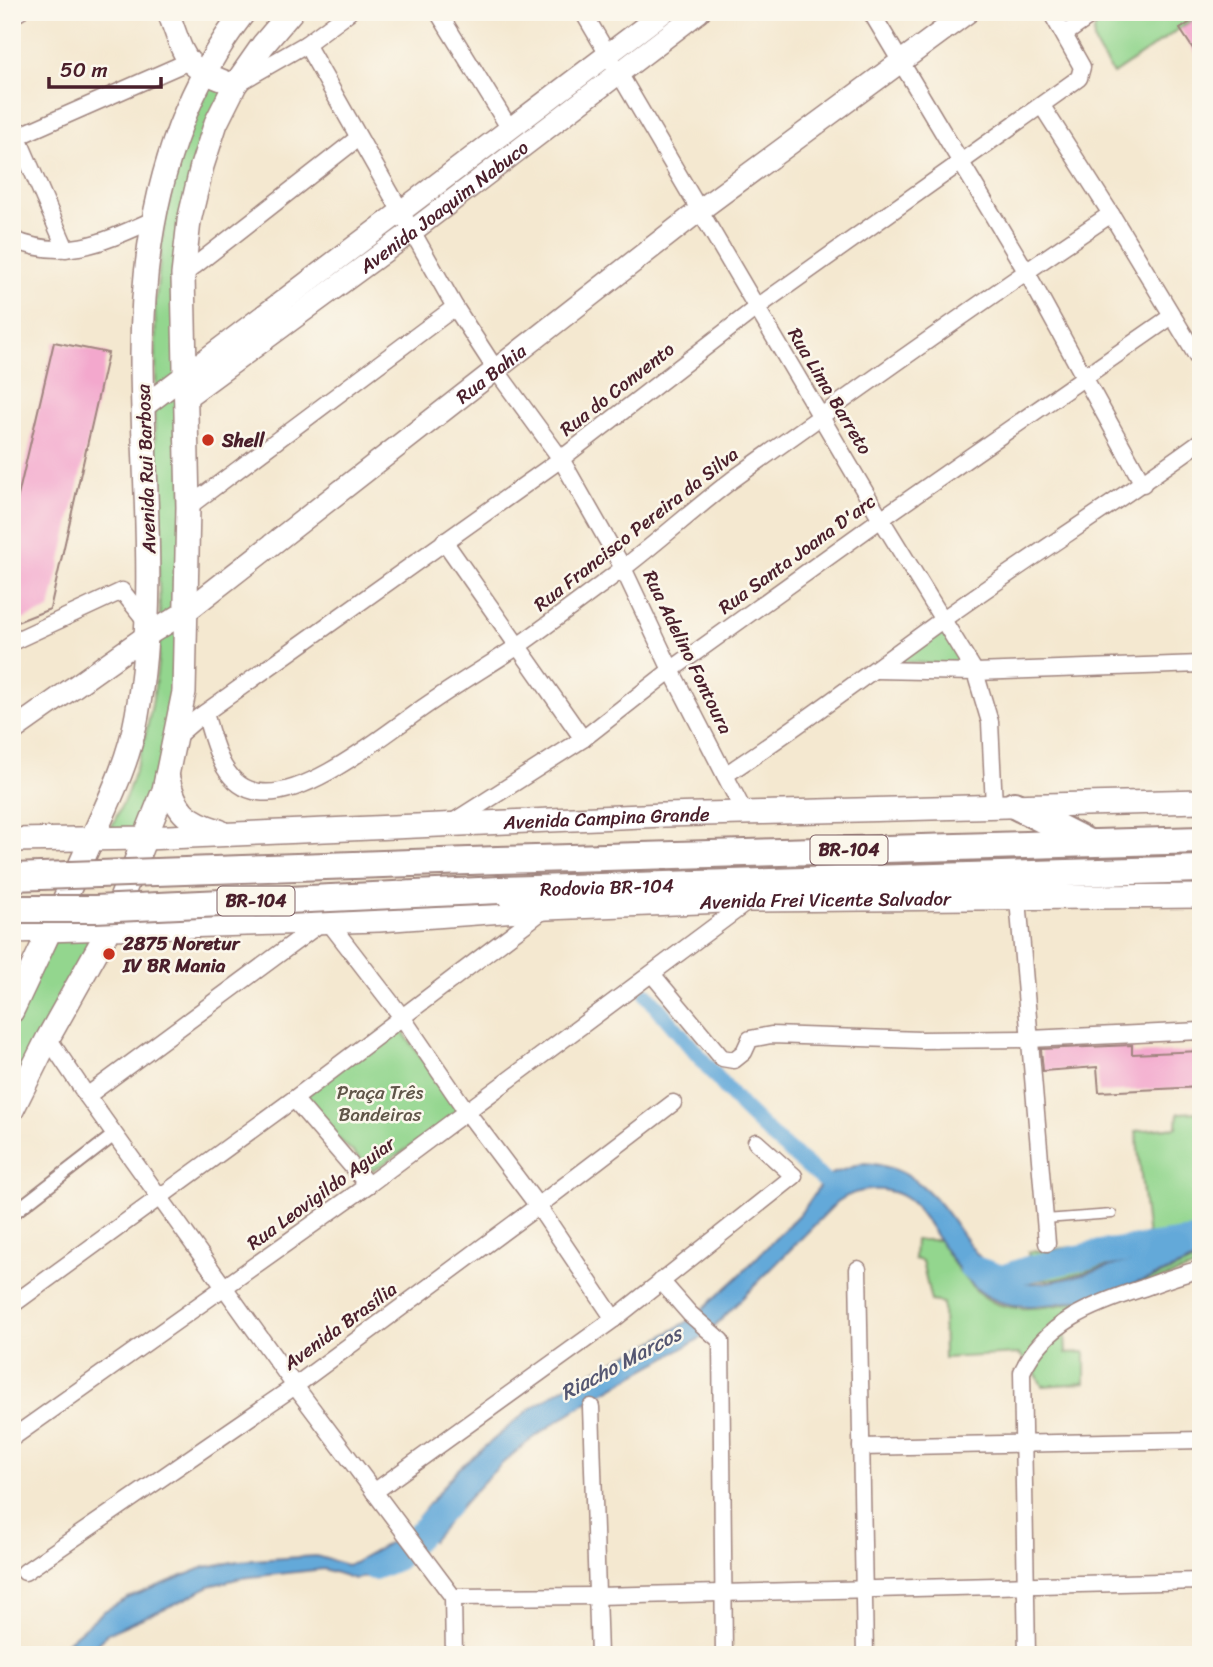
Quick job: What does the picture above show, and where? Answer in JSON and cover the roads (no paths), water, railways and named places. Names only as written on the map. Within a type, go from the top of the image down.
[{"type":"highway","points":[[1004,806],[1088,843]]},
{"type":"highway","name":"Rodovia BR-104","points":[[12,877],[1201,840]]},
{"type":"highway","name":"Rodovia BR-104","points":[[12,909],[95,909],[500,890],[1201,869]]},
{"type":"main road","name":"Avenida Rui Barbosa","points":[[12,1012],[61,930],[92,839],[128,754],[137,717],[146,629],[149,559],[142,354],[153,220],[195,67],[244,12]]},
{"type":"main road","name":"Avenida Rui Barbosa","points":[[12,1110],[48,1038],[109,929],[146,838],[177,736],[184,692],[187,611],[188,507],[183,275],[189,221],[216,123],[235,85],[263,45],[291,12]]},
{"type":"main road","points":[[167,775],[178,808],[201,826],[232,835]]},
{"type":"main road","name":"Avenida Campina Grande","points":[[12,840],[232,835],[664,815],[1201,801]]},
{"type":"main road","name":"Avenida Frei Vicente Salvador","points":[[12,930],[379,920],[547,908],[750,900],[1201,896]]},
{"type":"street","points":[[12,15],[19,12]]},
{"type":"street","points":[[168,12],[195,67],[235,85],[306,44],[349,12]]},
{"type":"street","points":[[438,12],[510,130]]},
{"type":"street","name":"Rua Lima Barreto","points":[[583,12],[881,519],[975,672],[990,722],[1004,806]]},
{"type":"street","name":"Avenida Joaquim Nabuco","points":[[406,223],[510,130],[664,12]]},
{"type":"street","name":"Avenida Joaquim Nabuco","points":[[143,407],[185,387],[406,223],[620,74],[699,12]]},
{"type":"street","points":[[871,12],[1026,271],[1143,484]]},
{"type":"street","name":"Rua Bahia","points":[[12,731],[146,629],[187,611],[700,211],[968,12]]},
{"type":"street","points":[[1051,12],[1065,34],[1096,12]]},
{"type":"street","name":"Rua do Convento","points":[[177,736],[205,713],[561,459],[756,308],[1079,78],[1082,66],[1065,34]]},
{"type":"street","name":"Rua Adelino Fontoura","points":[[306,44],[454,307],[561,459],[623,568],[671,670],[745,814]]},
{"type":"street","points":[[66,249],[14,133],[195,67]]},
{"type":"street","points":[[1042,106],[1201,363]]},
{"type":"street","points":[[183,275],[358,138]]},
{"type":"street","name":"Rua Francisco Pereira da Silva","points":[[205,713],[228,774],[243,788],[260,793],[274,792],[318,777],[370,748],[410,717],[517,646],[623,568],[713,495],[821,416],[1111,214]]},
{"type":"street","points":[[15,243],[66,249],[88,247],[153,220]]},
{"type":"street","points":[[188,507],[454,307]]},
{"type":"street","name":"Rua Santa Joana D'arc","points":[[448,826],[583,739],[671,670],[881,519],[1172,316]]},
{"type":"street","points":[[725,775],[942,620],[1143,484],[1201,441]]},
{"type":"street","points":[[444,541],[583,739]]},
{"type":"street","points":[[12,642],[122,591],[146,629]]},
{"type":"street","points":[[875,670],[975,672],[1201,664]]},
{"type":"street","points":[[1018,899],[1047,1243]]},
{"type":"street","name":"Rua Leovigildo Aguiar","points":[[12,1438],[368,1185],[750,900]]},
{"type":"street","points":[[12,1305],[160,1198],[547,908]]},
{"type":"street","points":[[86,1096],[326,921],[402,1017],[467,1112],[538,1206],[614,1319]]},
{"type":"street","points":[[652,974],[722,1058],[734,1060],[744,1052],[750,1038],[771,1035],[921,1040],[1030,1039],[1201,1031]]},
{"type":"street","points":[[48,1038],[86,1096],[295,1386],[453,1597],[454,1655]]},
{"type":"street","points":[[293,1098],[368,1185]]},
{"type":"street","name":"Avenida Brasília","points":[[25,1572],[295,1386],[673,1103]]},
{"type":"street","points":[[12,1214],[114,1135]]},
{"type":"street","points":[[374,1492],[614,1319],[794,1176],[756,1142]]},
{"type":"street","points":[[858,1269],[865,1655]]},
{"type":"street","points":[[1027,1655],[1023,1372],[1036,1348],[1061,1323],[1111,1299],[1201,1269]]},
{"type":"street","points":[[661,1281],[690,1314],[721,1341],[724,1655]]},
{"type":"street","points":[[591,1407],[599,1655]]},
{"type":"street","points":[[861,1447],[1201,1440]]},
{"type":"street","points":[[453,1597],[1201,1581]]},
{"type":"lane","points":[[1045,1219],[1112,1214]]},
{"type":"water","points":[[864,1163],[896,1170],[920,1184],[940,1204],[988,1266],[1008,1278],[1033,1283],[1063,1279],[1142,1258],[1201,1233],[1201,1257],[1128,1286],[1070,1301],[1018,1305],[997,1301],[984,1294],[961,1272],[924,1218],[907,1199],[887,1191],[866,1190],[837,1202],[713,1328],[697,1314],[738,1277],[804,1209],[831,1174]]},
{"type":"water","points":[[690,1320],[708,1334],[607,1390],[534,1438],[490,1475],[432,1541],[417,1519],[457,1470],[530,1409],[579,1378],[651,1343]]},
{"type":"water","points":[[396,1539],[411,1558],[378,1575],[355,1579],[324,1569],[241,1578],[209,1586],[108,1633],[86,1655],[58,1654],[68,1641],[104,1611],[128,1598],[205,1567],[238,1561],[316,1556],[347,1565]]},
{"type":"waterway","points":[[647,995],[742,1107],[775,1139],[836,1190]]},
{"type":"waterway","name":"Riacho Marcos","points":[[972,1268],[1002,1278],[1028,1269],[1101,1253],[1201,1240]]},
{"type":"waterway","name":"Riacho Marcos","points":[[374,1567],[396,1558],[447,1505]]},
{"type":"place","name":"Shell","points":[[208,440]]},
{"type":"place","name":"2875 Noretur IV BR Mania","points":[[109,954]]},
{"type":"park label","name":"Praça Três Bandeiras","points":[[380,1103]]}]
